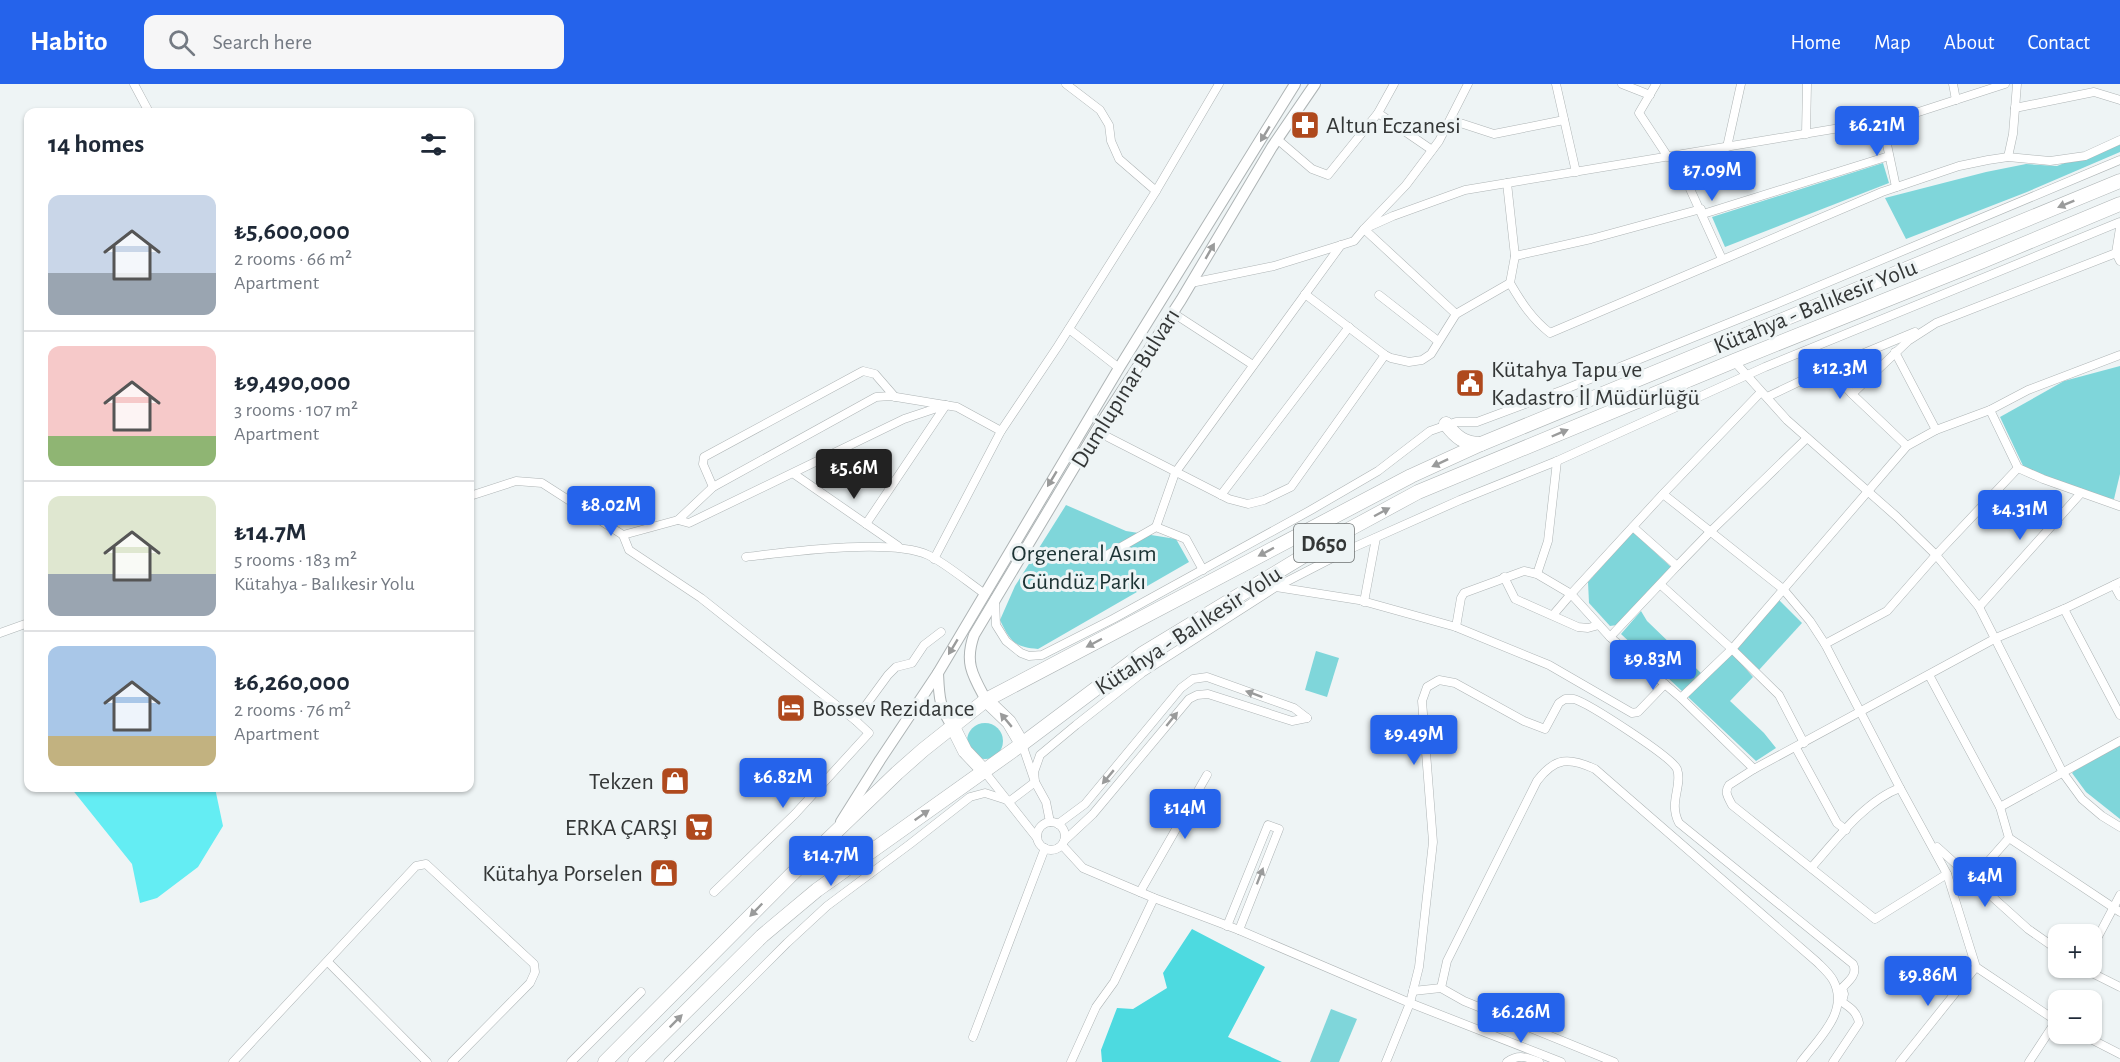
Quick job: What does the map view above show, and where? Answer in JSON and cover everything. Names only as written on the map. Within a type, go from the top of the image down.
[{"type":"highway","name":"Kütahya - Balıkesir Yolu","points":[[605,1062],[835,833],[923,750],[986,700],[1411,476],[1481,444],[2120,181]]},
{"type":"highway","name":"Kütahya - Balıkesir Yolu","points":[[635,1062],[762,936],[817,890],[984,771],[1024,750],[1142,654],[1335,537],[1418,492],[2120,204]]},
{"type":"highway","points":[[1446,424],[1453,433],[1468,444],[1481,444]]},
{"type":"highway","points":[[986,700],[1009,722],[1024,750]]},
{"type":"highway","points":[[952,727],[965,751],[984,771]]},
{"type":"main road","name":"Dumlupınar Bulvarı","points":[[835,833],[880,760],[990,597],[1173,313],[1277,139],[1315,84]]},
{"type":"main road","name":"Dumlupınar Bulvarı","points":[[986,700],[972,672],[968,654],[990,597],[1119,368],[1292,85]]},
{"type":"main road","points":[[938,673],[943,714],[952,727]]},
{"type":"street","points":[[134,84],[147,108]]},
{"type":"street","points":[[1066,84],[1100,110],[1109,125],[1111,141],[1119,159],[1156,192]]},
{"type":"street","points":[[934,559],[1001,431],[1156,192],[1219,84]]},
{"type":"street","points":[[1277,139],[1311,169],[1328,175],[1378,113],[1394,84]]},
{"type":"street","points":[[1191,283],[1274,266],[1354,241],[1406,185],[1432,150],[1451,120],[1468,84]]},
{"type":"street","points":[[1556,84],[1576,172]]},
{"type":"street","points":[[1622,84],[1650,95]]},
{"type":"street","points":[[1656,84],[1639,112],[1672,156],[1702,211],[1722,259]]},
{"type":"street","points":[[1726,147],[1741,84]]},
{"type":"street","points":[[1806,134],[1807,84]]},
{"type":"street","points":[[1953,84],[1956,100]]},
{"type":"street","points":[[1364,229],[1465,190],[1900,118],[2005,84]]},
{"type":"street","points":[[2008,157],[2013,134],[2017,84]]},
{"type":"street","points":[[2015,108],[2094,92],[2120,100]]},
{"type":"street","points":[[1378,113],[1432,150]]},
{"type":"street","points":[[1451,120],[1494,134],[1564,120]]},
{"type":"street","points":[[1882,121],[1896,187]]},
{"type":"street","points":[[1507,183],[1515,256],[1510,283],[1522,304],[1537,323],[1550,333],[1896,187],[1959,166],[2008,157],[2050,161],[2085,156],[2120,140]]},
{"type":"street","points":[[1515,256],[1702,211],[1890,156]]},
{"type":"street","points":[[746,557],[899,547],[928,555],[990,597],[996,625],[1006,641],[1021,654],[1042,655],[1203,570],[1378,471],[1430,431],[1456,422],[1477,422],[1563,390],[1776,304],[2120,160]]},
{"type":"street","points":[[1035,782],[1034,772],[1040,755],[1142,673],[1276,587],[1460,500],[1557,461],[1765,367],[2120,222]]},
{"type":"street","points":[[1553,615],[1663,494],[1764,394],[1936,323],[2118,257],[2120,228]]},
{"type":"street","points":[[1364,229],[1456,314]]},
{"type":"street","points":[[1100,559],[1156,527],[1175,473],[1341,245]]},
{"type":"street","points":[[1305,294],[1385,355],[1409,362],[1422,360],[1431,354],[1456,314],[1510,283]]},
{"type":"street","points":[[1379,295],[1438,341]]},
{"type":"street","points":[[1173,313],[1253,365]]},
{"type":"street","points":[[1852,394],[1908,341],[1936,323]]},
{"type":"street","points":[[1221,495],[1349,327]]},
{"type":"street","points":[[1069,329],[1119,368]]},
{"type":"street","points":[[1895,352],[1936,430]]},
{"type":"street","points":[[1096,431],[1229,499],[1248,504],[1264,500],[1291,487],[1385,355]]},
{"type":"street","points":[[1681,698],[1732,649],[1907,446],[1936,430],[1990,410],[2028,390],[2120,355]]},
{"type":"street","points":[[1734,361],[1787,420],[1936,555],[1979,607],[2063,773],[2082,799],[2102,816],[2120,827]]},
{"type":"street","points":[[1754,383],[1765,367]]},
{"type":"street","points":[[1828,368],[1907,446]]},
{"type":"street","points":[[713,487],[703,465],[704,457],[863,370],[875,374],[895,397]]},
{"type":"street","points":[[623,535],[678,520],[713,487],[876,397],[895,397],[957,406],[1001,431]]},
{"type":"street","points":[[678,520],[689,523],[904,419],[946,405]]},
{"type":"street","points":[[866,524],[946,405]]},
{"type":"street","points":[[1990,410],[2018,468],[2081,493],[2120,505]]},
{"type":"street","points":[[1610,637],[1710,532],[1808,438]]},
{"type":"street","points":[[1537,574],[1548,541],[1557,461]]},
{"type":"street","points":[[1825,644],[1887,611],[2018,468]]},
{"type":"street","points":[[794,474],[899,547]]},
{"type":"street","points":[[474,495],[516,481],[542,483],[623,535],[629,550],[701,598],[869,733],[795,814],[714,892]]},
{"type":"street","points":[[1979,607],[2081,493]]},
{"type":"street","points":[[1663,494],[1783,589],[1810,621],[1825,644],[1947,874],[1976,967],[2048,1015]]},
{"type":"street","points":[[1633,526],[1677,566]]},
{"type":"street","points":[[1156,527],[1186,539],[1203,570]]},
{"type":"street","points":[[1364,602],[1376,538]]},
{"type":"street","points":[[1456,627],[1464,593],[1524,571],[1537,574],[1571,594],[1610,637],[1681,698],[1754,769]]},
{"type":"street","points":[[1504,577],[1515,599],[1578,627],[1588,628],[1599,625]]},
{"type":"street","points":[[1947,874],[1875,919],[1732,805],[1726,795],[1729,785],[1754,769],[1996,638],[2117,583],[2120,596]]},
{"type":"street","points":[[1661,585],[1779,695],[1804,743]]},
{"type":"street","points":[[1276,587],[1364,602],[1456,627],[1549,665],[1632,713],[1638,712],[1665,684]]},
{"type":"street","points":[[2064,609],[2120,715]]},
{"type":"street","points":[[0,633],[24,624]]},
{"type":"street","points":[[855,720],[888,675],[896,667],[912,663],[924,645],[941,632]]},
{"type":"street","points":[[1929,675],[2000,807],[2009,838],[2116,910]]},
{"type":"street","points":[[984,771],[1010,801],[1041,846],[1054,850],[1093,814],[1189,699],[1197,694],[1208,694],[1292,721],[1307,718],[1294,708],[1207,677],[1193,678],[1181,688],[1085,804],[1054,823],[1039,829],[1037,838]]},
{"type":"street","points":[[1386,1062],[1410,1003],[1419,967],[1433,843],[1422,701],[1427,687],[1439,680],[1455,683],[1524,721],[1545,729],[1559,703],[1565,699],[1575,699],[1628,730],[1671,760],[1677,769],[1678,782],[1674,807],[1679,823],[1853,964],[1856,969],[1842,988],[1842,1002],[1854,1011],[1859,1023],[1833,1062]]},
{"type":"street","points":[[2000,807],[2120,741]]},
{"type":"street","points":[[1796,748],[1837,823],[1846,830]]},
{"type":"street","points":[[1024,750],[1040,755]]},
{"type":"street","points":[[1024,750],[1035,782],[1054,823],[1064,832],[1063,843],[1083,868],[1239,930],[1410,1003],[1561,1062]]},
{"type":"street","points":[[1441,988],[1448,961],[1537,781],[1546,768],[1557,762],[1580,761],[1604,776],[1817,962],[1832,979],[1838,996],[1838,1008],[1832,1021],[1801,1062]]},
{"type":"street","points":[[1140,892],[1207,775]]},
{"type":"street","points":[[1010,801],[1035,782]]},
{"type":"street","points":[[1811,868],[1878,799],[1900,788]]},
{"type":"street","points":[[668,1062],[827,906],[970,797],[985,793],[1010,801]]},
{"type":"street","points":[[1227,926],[1268,825],[1279,829],[1239,930]]},
{"type":"street","points":[[1972,880],[2009,838]]},
{"type":"street","points":[[1931,842],[2028,929],[2048,943]]},
{"type":"street","points":[[973,1037],[1045,849]]},
{"type":"street","points":[[233,1062],[416,866],[426,864],[534,964],[535,972],[530,983],[452,1062]]},
{"type":"street","points":[[2102,932],[2116,910],[2120,895]]},
{"type":"street","points":[[1071,1062],[1096,1007],[1114,982],[1154,898]]},
{"type":"street","points":[[328,962],[427,1062]]},
{"type":"street","points":[[1900,1062],[1976,967]]},
{"type":"street","points":[[2102,978],[2120,987]]},
{"type":"street","points":[[1413,991],[1441,988],[1464,1001],[1614,1062]]},
{"type":"street","points":[[571,1062],[641,992]]},
{"type":"street","points":[[2029,1062],[2048,1034]]},
{"type":"street","points":[[2100,1044],[2120,1054]]},
{"type":"street","points":[[1507,1062],[1524,1056],[1539,1062]]},
{"type":"green space","points":[[2120,141],[2120,152],[2027,192],[1906,239],[1885,198],[2026,164],[2057,166]]},
{"type":"green space","points":[[1883,163],[1889,183],[1725,247],[1712,217]]},
{"type":"green space","points":[[2120,366],[2120,474],[2114,499],[2102,498],[2026,472],[2000,417],[2064,381]]},
{"type":"green space","name":"Orgeneral Asım Gündüz Parkı","points":[[1066,505],[1126,531],[1176,539],[1189,562],[1038,649],[1023,647],[1010,638],[1000,620],[1015,586]]},
{"type":"green space","points":[[1633,532],[1671,567],[1617,625],[1610,626],[1589,603],[1588,582]]},
{"type":"green space","points":[[1779,600],[1802,623],[1759,670],[1736,648]]},
{"type":"green space","points":[[1641,611],[1647,621],[1702,674],[1683,692],[1621,634]]},
{"type":"green space","points":[[1316,651],[1339,658],[1327,697],[1305,690]]},
{"type":"green space","points":[[1732,653],[1753,677],[1730,701],[1764,733],[1776,748],[1756,761],[1688,697]]},
{"type":"green space","points":[[985,723],[998,728],[1003,741],[998,754],[985,759],[972,754],[967,741],[972,728]]},
{"type":"green space","points":[[2120,745],[2120,819],[2086,792],[2072,773]]},
{"type":"green space","points":[[1331,1009],[1357,1019],[1339,1062],[1310,1062]]},
{"type":"shaded area","points":[[74,792],[216,792],[223,826],[198,867],[157,898],[140,903],[132,864]]},
{"type":"shaded area","points":[[1192,929],[1265,967],[1228,1037],[1282,1062],[1102,1062],[1101,1050],[1117,1008],[1133,1009],[1167,988],[1163,973]]},
{"type":"place","name":"Altun Eczanesi","points":[[1305,125]]},
{"type":"place","name":"Kütahya Tapu ve Kadastro İl Müdürlüğü","points":[[1470,383]]},
{"type":"place","name":"Bossev Rezidance","points":[[791,708]]},
{"type":"place","name":"Tekzen","points":[[675,781]]},
{"type":"place","name":"ERKA ÇARŞI","points":[[699,827]]},
{"type":"place","name":"Kütahya Porselen","points":[[664,873]]}]
